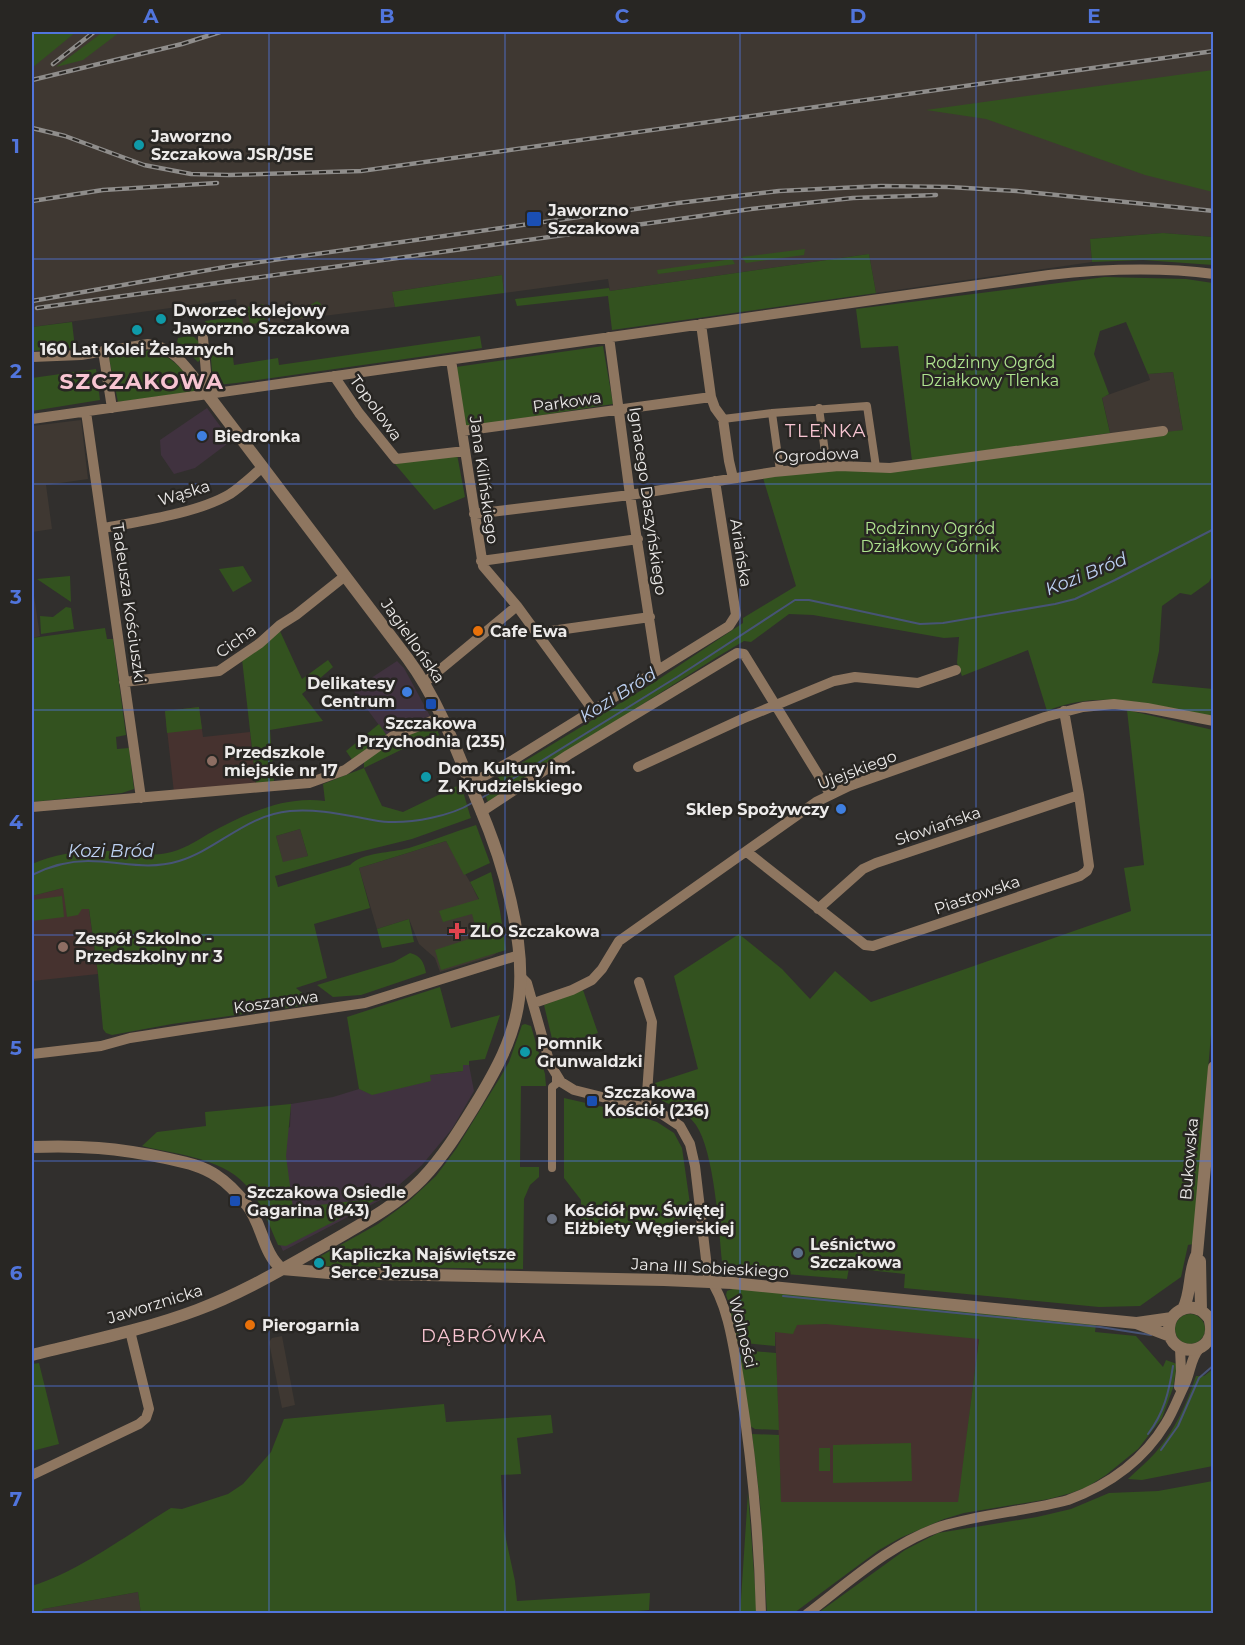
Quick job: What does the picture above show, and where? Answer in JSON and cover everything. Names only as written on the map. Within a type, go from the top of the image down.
[{"type":"street","points":[[32,419],[1078,272],[1151,270],[1214,274]]},
{"type":"street","points":[[701,324],[711,397],[723,419],[772,412],[867,406],[876,467]]},
{"type":"street","points":[[203,338],[208,395]]},
{"type":"street","name":"Ignacego Daszyńskiego","points":[[609,338],[657,670]]},
{"type":"street","points":[[32,357],[81,355],[148,344],[164,346],[179,360],[208,395]]},
{"type":"street","points":[[103,351],[112,408]]},
{"type":"street","name":"Jana Kilińskiego","points":[[451,360],[481,561],[517,606],[593,711]]},
{"type":"street","name":"Topolowa","points":[[334,376],[396,459],[465,451]]},
{"type":"street","name":"Jagiellońska","points":[[208,395],[424,683],[442,717],[481,810],[502,870],[519,955],[520,976],[516,1016]]},
{"type":"street","name":"Parkowa","points":[[462,431],[711,397]]},
{"type":"street","points":[[819,408],[827,467]]},
{"type":"street","name":"Tadeusza Kościuszki","points":[[86,411],[141,798]]},
{"type":"street","points":[[772,412],[780,471]]},
{"type":"street","name":"Ariańska","points":[[657,670],[729,626],[736,615],[724,480],[729,461],[723,419]]},
{"type":"street","name":"Ogrodowa","points":[[474,514],[630,495],[780,471],[827,467],[890,468],[1163,431]]},
{"type":"street","name":"Wąska","points":[[104,528],[205,504],[228,495],[263,467]]},
{"type":"street","points":[[481,561],[638,539]]},
{"type":"street","name":"Cicha","points":[[124,682],[219,671],[256,646],[277,627],[345,576]]},
{"type":"street","points":[[424,683],[517,606]]},
{"type":"street","points":[[537,633],[650,617]]},
{"type":"street","points":[[481,810],[737,653],[744,654],[830,794]]},
{"type":"street","points":[[471,786],[657,670]]},
{"type":"street","points":[[638,767],[777,705],[846,678],[918,683],[956,670]]},
{"type":"street","name":"Ujejskiego","points":[[516,1016],[586,984],[602,969],[619,941],[830,794],[1064,711],[1083,707],[1114,704],[1214,721]]},
{"type":"street","name":"Piastowska","points":[[747,852],[865,945],[873,946],[1080,876],[1087,871],[1089,866],[1064,711]]},
{"type":"street","points":[[32,807],[321,780],[345,770],[393,736],[442,717]]},
{"type":"street","name":"Słowiańska","points":[[818,909],[863,869],[876,863],[1079,795]]},
{"type":"street","name":"Koszarowa","points":[[32,1054],[101,1046],[130,1038],[365,1003],[519,955]]},
{"type":"street","points":[[520,976],[526,982],[550,1064],[556,1076],[556,1084],[552,1087],[552,1168]]},
{"type":"street","points":[[639,982],[652,1022],[646,1108]]},
{"type":"street","name":"Jaworznicka","points":[[32,1355],[130,1330],[196,1310],[245,1289],[389,1207],[428,1172],[445,1151],[491,1078],[508,1044],[516,1016]]},
{"type":"street","name":"Bukowska","points":[[1197,1254],[1214,1066]]},
{"type":"street","name":"Wolności","points":[[556,1076],[574,1090],[662,1114],[680,1126],[690,1144],[695,1166],[708,1276],[717,1288],[733,1341],[747,1431],[756,1505],[761,1614]]},
{"type":"street","points":[[32,1147],[107,1147],[172,1159],[202,1168],[230,1185],[249,1208],[276,1265],[282,1269]]},
{"type":"street","points":[[1183,1309],[1193,1261],[1197,1254]]},
{"type":"street","points":[[1197,1254],[1200,1261],[1201,1310]]},
{"type":"street","name":"Jana III Sobieskiego","points":[[282,1269],[329,1273],[712,1282],[1136,1323]]},
{"type":"street","points":[[807,1614],[891,1551],[918,1536],[943,1526],[1068,1500],[1117,1476],[1156,1438],[1187,1381],[1195,1353],[1208,1342],[1212,1327],[1212,1322],[1201,1310],[1189,1307],[1172,1318],[1136,1323]]},
{"type":"street","points":[[1170,1336],[1172,1318]]},
{"type":"street","points":[[1136,1323],[1170,1336],[1180,1347],[1187,1350],[1208,1342]]},
{"type":"street","points":[[32,1475],[139,1424],[146,1418],[149,1409],[130,1330]]},
{"type":"street","points":[[1178,1399],[1181,1371],[1180,1347]]},
{"type":"shaded area","points":[[32,32],[1213,32],[1213,237],[1163,233],[1090,239],[1092,262],[876,293],[869,254],[610,291],[608,279],[504,293],[502,275],[392,292],[395,307],[240,329],[236,299],[32,327]]},
{"type":"shaded area","points":[[1173,372],[1183,430],[1112,441],[1102,397],[1150,380],[1148,374]]},
{"type":"shaded area","points":[[207,408],[231,441],[195,468],[174,474],[161,455],[160,440]]},
{"type":"shaded area","points":[[81,420],[88,479],[46,485],[52,529],[32,532],[32,426]]},
{"type":"shaded area","points":[[32,582],[40,636],[32,638]]},
{"type":"shaded area","points":[[397,661],[404,668],[430,716],[399,726],[387,736],[353,690]]},
{"type":"shaded area","name":"Przedszkole miejskie nr 17","points":[[199,707],[203,737],[250,732],[256,784],[174,793],[165,711]]},
{"type":"shaded area","points":[[300,829],[308,856],[283,863],[276,836]]},
{"type":"shaded area","points":[[446,841],[470,882],[503,949],[492,956],[440,972],[435,958],[419,944],[409,919],[377,929],[359,868]]},
{"type":"shaded area","name":"Zespół Szkolno - Przedszkolny nr 3","points":[[63,888],[88,903],[98,974],[32,981],[32,896]]},
{"type":"shaded area","points":[[463,1065],[469,1065],[474,1091],[452,1129],[422,1165],[384,1198],[283,1251],[236,1153],[290,1127],[291,1104],[333,1097],[359,1089],[372,1094],[430,1081],[430,1075],[463,1071]]},
{"type":"shaded area","points":[[774,1299],[981,1320],[959,1502],[781,1502]]},
{"type":"shaded area","points":[[282,1336],[295,1405],[282,1408],[269,1342],[272,1338]]},
{"type":"shaded area","points":[[138,1592],[141,1613],[41,1614],[43,1609]]},
{"type":"green space","points":[[37,32],[76,32],[32,68],[32,35]]},
{"type":"green space","points":[[103,32],[120,32],[83,60],[56,67]]},
{"type":"green space","points":[[1213,70],[1213,192],[1145,175],[986,119],[926,110]]},
{"type":"green space","points":[[1163,233],[1213,237],[1213,265],[1143,260],[1092,262],[1090,239]]},
{"type":"green space","points":[[805,249],[804,255],[746,263],[742,257]]},
{"type":"green space","points":[[869,254],[876,293],[612,330],[608,296],[517,306],[515,299],[609,288],[610,291]]},
{"type":"green space","points":[[732,259],[735,264],[658,274],[657,270]]},
{"type":"green space","points":[[502,275],[504,293],[395,307],[392,292]]},
{"type":"green space","points":[[1105,277],[1186,279],[1213,283],[1213,574],[1209,582],[1191,595],[1180,593],[1162,606],[1159,651],[1152,683],[1213,689],[1213,717],[1150,704],[1109,700],[1068,704],[1047,711],[1028,650],[962,676],[957,663],[959,637],[944,638],[813,615],[789,614],[751,642],[744,641],[717,657],[488,802],[482,787],[650,685],[743,623],[743,618],[796,586],[763,478],[912,461],[898,346],[861,348],[856,309]],"holes":[[[1126,322],[1148,374],[1173,372],[1183,430],[913,461],[1110,433],[1102,398],[1109,394],[1094,354],[1100,331]]]},
{"type":"green space","points":[[317,301],[321,304],[322,315],[288,319]]},
{"type":"green space","points":[[263,304],[266,322],[250,324],[247,307]]},
{"type":"green space","points":[[242,316],[243,325],[209,330],[205,321]]},
{"type":"green space","points":[[72,322],[75,348],[32,351],[32,327]]},
{"type":"green space","points":[[480,336],[482,348],[236,383],[217,385],[213,383],[210,347],[231,344],[234,365],[278,358],[279,365]]},
{"type":"green space","points":[[194,337],[199,342],[201,359],[198,362],[177,342],[178,338]]},
{"type":"green space","points":[[603,346],[613,404],[466,427],[456,367]]},
{"type":"green space","points":[[151,350],[173,361],[199,391],[118,402],[109,358]]},
{"type":"green space","points":[[96,369],[100,400],[32,411],[32,378]]},
{"type":"green space","points":[[457,454],[465,497],[434,510],[395,464]]},
{"type":"green space","points":[[243,566],[252,581],[233,592],[219,569]]},
{"type":"green space","points":[[70,576],[71,602],[37,579]]},
{"type":"green space","points":[[66,607],[71,608],[74,629],[41,634],[40,616],[53,617]]},
{"type":"green space","points":[[105,628],[107,639],[113,639],[126,735],[116,737],[117,749],[129,748],[134,789],[122,793],[32,802],[32,638]]},
{"type":"green space","points":[[279,629],[302,679],[328,660],[333,667],[302,694],[323,721],[270,730],[274,782],[256,784],[242,659]]},
{"type":"green space","points":[[199,707],[202,729],[167,733],[165,711]]},
{"type":"green space","points":[[1127,710],[1213,730],[1214,1000],[1193,1244],[1188,1245],[1181,1277],[1140,1306],[1099,1307],[904,1288],[905,1274],[849,1268],[847,1279],[773,1273],[722,1262],[715,1191],[702,1137],[696,1125],[687,1116],[677,1108],[654,1097],[655,1083],[698,1069],[674,976],[739,934],[782,969],[810,999],[835,971],[871,1002],[1131,911],[1124,868],[1144,865]]},
{"type":"green space","points":[[379,724],[387,736],[353,761],[346,751]]},
{"type":"green space","points":[[435,725],[440,737],[412,750],[409,746],[364,768],[364,762],[394,740]]},
{"type":"green space","points":[[364,768],[382,806],[403,812],[459,785],[471,818],[412,839],[275,876],[278,887],[350,865],[362,858],[409,848],[476,825],[490,863],[464,875],[446,841],[359,868],[370,908],[314,924],[327,978],[296,988],[316,1004],[172,1024],[112,1035],[106,1033],[103,1029],[89,909],[82,909],[78,915],[67,917],[63,888],[32,896],[32,864],[59,855],[88,851],[152,855],[173,852],[264,808],[294,801],[325,801],[323,784]],"holes":[[[300,829],[308,856],[283,862],[276,836]]]},
{"type":"green space","points":[[491,872],[506,950],[441,970],[435,950],[478,936],[472,914],[443,922],[439,911],[479,899],[470,882]]},
{"type":"green space","points":[[62,896],[64,917],[32,921],[32,900]]},
{"type":"green space","points":[[409,919],[414,942],[382,948],[377,929]]},
{"type":"green space","points":[[410,953],[421,960],[426,973],[361,995],[333,997],[317,985],[394,962]]},
{"type":"green space","points":[[440,987],[451,1028],[500,1015],[485,1059],[469,1061],[469,1065],[463,1065],[463,1071],[430,1075],[431,1081],[372,1095],[359,1089],[347,1017]]},
{"type":"green space","points":[[583,990],[598,1033],[554,1047],[544,1005]]},
{"type":"green space","points":[[522,1025],[531,1026],[545,1074],[546,1086],[521,1086],[520,1167],[539,1167],[539,1177],[530,1185],[524,1199],[523,1269],[312,1265],[312,1261],[378,1224],[408,1202],[436,1176],[456,1149],[501,1076],[509,1062]]},
{"type":"green space","points":[[564,1098],[630,1113],[657,1122],[674,1133],[682,1148],[692,1218],[679,1219],[680,1224],[581,1226],[581,1200],[564,1178]]},
{"type":"green space","points":[[291,1104],[286,1156],[293,1208],[380,1198],[286,1246],[278,1245],[255,1197],[241,1180],[229,1171],[186,1155],[142,1146],[157,1132],[206,1126],[205,1112]]},
{"type":"green space","points":[[735,1288],[1096,1324],[1095,1332],[1136,1336],[1163,1367],[1166,1360],[1177,1364],[1173,1388],[1162,1418],[1138,1449],[1087,1487],[1049,1499],[964,1513],[944,1519],[879,1550],[794,1613],[767,1613],[760,1503],[752,1434],[779,1435],[781,1502],[958,1502],[979,1339],[826,1324],[797,1325],[793,1334],[775,1332],[775,1346],[745,1343],[737,1341],[729,1314],[732,1312],[726,1295],[727,1291]]},
{"type":"green space","points":[[1190,1314],[1201,1318],[1205,1329],[1201,1340],[1190,1344],[1179,1340],[1175,1329],[1179,1318]]},
{"type":"green space","points":[[741,1350],[776,1353],[779,1430],[755,1429],[750,1426],[739,1353]]},
{"type":"green space","points":[[39,1363],[59,1444],[32,1451],[32,1364]]},
{"type":"green space","points":[[1213,1369],[1213,1466],[1142,1480],[1128,1479],[1156,1452],[1169,1435],[1196,1376],[1204,1376]]},
{"type":"green space","points":[[444,1404],[446,1422],[551,1415],[553,1433],[517,1438],[521,1474],[501,1475],[504,1530],[517,1601],[650,1593],[649,1610],[604,1614],[141,1614],[138,1592],[32,1613],[32,1586],[86,1562],[171,1508],[182,1509],[228,1494],[243,1484],[271,1452],[284,1419]]},
{"type":"green space","points":[[911,1443],[912,1481],[833,1483],[833,1445]]},
{"type":"green space","points":[[819,1448],[830,1448],[830,1471],[819,1471]]},
{"type":"green space","points":[[1213,1481],[1213,1613],[818,1613],[905,1550],[938,1533],[1037,1517],[1071,1509],[1109,1493],[1158,1491]]},
{"type":"green space","points":[[748,1493],[757,1613],[740,1614]]},
{"type":"waterway","name":"Kozi Bród","points":[[480,799],[677,677],[795,600],[809,600],[920,624],[943,623],[1075,599],[1214,529]]},
{"type":"waterway","name":"Kozi Bród","points":[[32,875],[73,862],[167,864],[193,856],[246,825],[274,814],[290,811],[324,812],[377,821],[399,822],[443,815],[472,803]]},
{"type":"waterway","points":[[783,1296],[1100,1327],[1151,1335]]},
{"type":"waterway","points":[[1161,1450],[1178,1426],[1199,1378],[1214,1365]]},
{"type":"waterway","points":[[1148,1434],[1165,1402],[1173,1366]]},
{"type":"railway","points":[[53,64],[94,32]]},
{"type":"railway","points":[[32,80],[182,44],[220,32]]},
{"type":"railway","points":[[32,128],[65,136],[144,165],[191,174],[361,171],[1214,51]]},
{"type":"railway","points":[[32,201],[103,190],[217,183]]},
{"type":"railway","points":[[32,301],[231,266],[678,203],[779,191],[881,186],[949,187],[1017,191],[1214,211]]},
{"type":"railway","points":[[37,308],[751,209],[853,198],[936,195]]},
{"type":"place","name":"Jaworzno Szczakowa JSR/JSE","points":[[139,145]]},
{"type":"place","name":"Jaworzno Szczakowa","points":[[534,219]]},
{"type":"place","name":"Dworzec kolejowy Jaworzno Szczakowa","points":[[161,319]]},
{"type":"place","name":"160 Lat Kolei Żelaznych","points":[[137,330]]},
{"type":"place","name":"Biedronka","points":[[202,436]]},
{"type":"place","name":"Cafe Ewa","points":[[478,631]]},
{"type":"place","name":"Delikatesy Centrum","points":[[407,692]]},
{"type":"place","name":"Szczakowa Przychodnia (235)","points":[[431,704]]},
{"type":"place","name":"Przedszkole miejskie nr 17","points":[[212,761]]},
{"type":"place","name":"Dom Kultury im. Z. Krudzielskiego","points":[[426,777]]},
{"type":"place","name":"Sklep Spożywczy","points":[[841,809]]},
{"type":"place","name":"ZLO Szczakowa","points":[[457,931]]},
{"type":"place","name":"Zespół Szkolno - Przedszkolny nr 3","points":[[63,947]]},
{"type":"place","name":"Pomnik Grunwaldzki","points":[[525,1052]]},
{"type":"place","name":"Szczakowa Kościół (236)","points":[[592,1101]]},
{"type":"place","name":"Szczakowa Osiedle Gagarina (843)","points":[[235,1201]]},
{"type":"place","name":"Kościół pw. Świętej Elżbiety Węgierskiej","points":[[552,1219]]},
{"type":"place","name":"Leśnictwo Szczakowa","points":[[798,1253]]},
{"type":"place","name":"Kapliczka Najświętsze Serce Jezusa","points":[[319,1263]]},
{"type":"place","name":"Pierogarnia","points":[[250,1325]]},
{"type":"district","name":"SZCZAKOWA","points":[[142,381]]},
{"type":"district","name":"TLENKA","points":[[826,431]]},
{"type":"district","name":"DĄBRÓWKA","points":[[484,1336]]},
{"type":"park label","name":"Rodzinny Ogród Działkowy Tlenka","points":[[990,371]]},
{"type":"park label","name":"Rodzinny Ogród Działkowy Górnik","points":[[930,537]]}]
